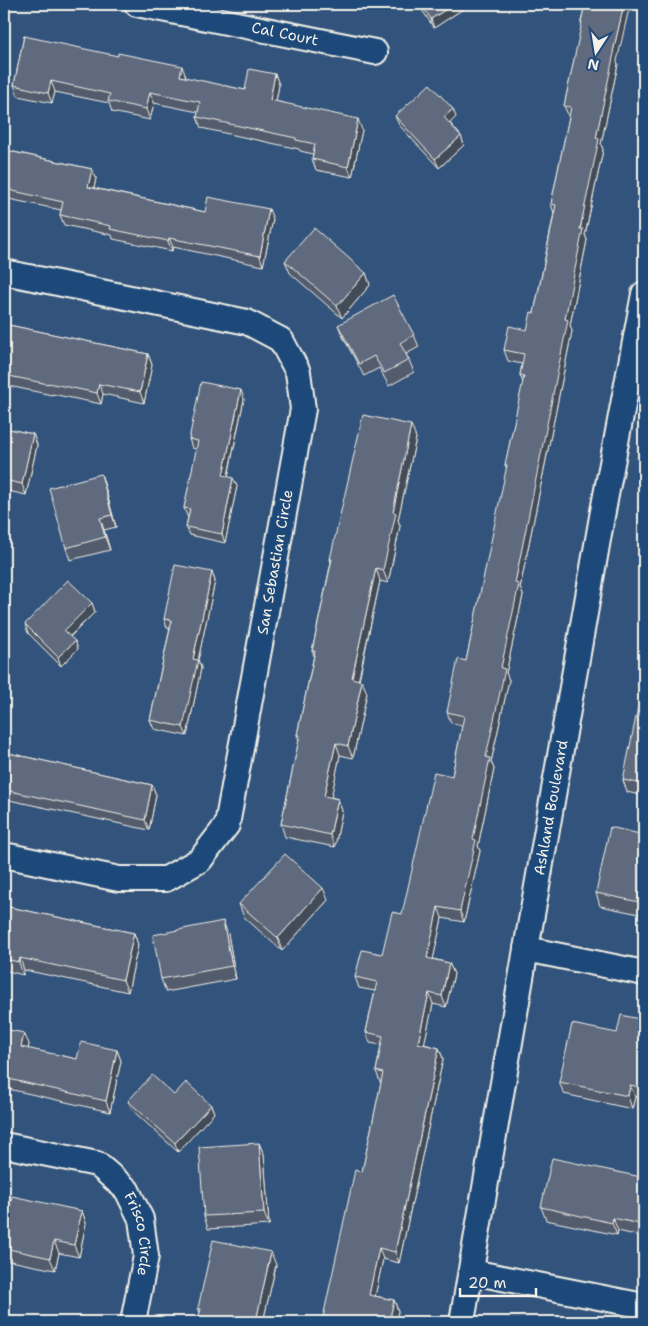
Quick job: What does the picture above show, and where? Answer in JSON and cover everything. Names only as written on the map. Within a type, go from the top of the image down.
[{"type":"street","name":"Cal Court","points":[[138,4],[375,52]]},
{"type":"street","name":"San Sebastian Circle","points":[[4,272],[247,322],[281,340],[298,372],[303,409],[227,825],[200,860],[166,879],[119,879],[4,855]]},
{"type":"street","name":"Ashland Boulevard","points":[[462,1322],[603,511],[644,294]]},
{"type":"street","points":[[526,949],[644,973]]},
{"type":"street","name":"Frisco Circle","points":[[4,1145],[97,1164],[127,1190],[140,1219],[146,1256],[133,1322]]},
{"type":"street","points":[[472,1272],[644,1306]]},
{"type":"building","points":[[421,4],[454,4],[431,19]]},
{"type":"building","points":[[585,4],[624,4],[596,138],[599,139],[580,229],[583,229],[565,319],[568,320],[515,583],[519,584],[501,668],[505,669],[486,757],[490,758],[473,839],[476,840],[460,911],[438,907],[427,958],[449,963],[442,996],[429,993],[418,1043],[439,1048],[395,1252],[379,1248],[369,1295],[394,1300],[389,1322],[322,1322],[355,1170],[362,1172],[383,1073],[376,1071],[383,1036],[366,1032],[377,982],[355,977],[362,950],[382,954],[392,912],[402,914],[434,772],[452,776],[464,716],[447,712],[458,659],[466,661],[524,376],[520,375],[524,354],[504,350],[509,326],[527,330],[531,312],[534,313],[556,205],[551,204],[571,107],[564,106]]},
{"type":"building","points":[[24,36],[118,56],[118,53],[182,66],[180,76],[245,90],[249,69],[275,74],[270,100],[358,119],[348,167],[312,159],[315,144],[296,140],[296,138],[197,117],[200,102],[150,92],[146,109],[108,101],[110,94],[51,81],[48,93],[14,85]]},
{"type":"building","points":[[430,84],[453,109],[444,117],[461,136],[435,159],[395,116]]},
{"type":"building","points":[[4,150],[92,169],[88,187],[205,212],[208,197],[269,209],[260,256],[169,238],[168,241],[110,229],[111,226],[60,215],[63,202],[4,189]]},
{"type":"building","points":[[314,228],[366,273],[337,306],[285,261]]},
{"type":"building","points":[[393,295],[414,335],[400,343],[409,360],[384,373],[374,356],[359,364],[338,325]]},
{"type":"building","points":[[4,324],[148,354],[140,392],[99,384],[97,393],[4,375]]},
{"type":"building","points":[[201,382],[241,390],[223,475],[233,478],[222,534],[186,527],[190,509],[184,508],[198,441],[189,439]]},
{"type":"building","points":[[363,415],[411,425],[393,512],[396,513],[383,570],[376,568],[352,678],[362,681],[348,746],[336,743],[324,796],[338,799],[330,835],[281,824],[300,735],[297,735],[315,651],[312,651],[332,559],[330,559]]},
{"type":"building","points":[[4,428],[33,434],[22,484],[4,480]]},
{"type":"building","points":[[101,474],[112,515],[100,518],[105,537],[66,548],[49,488]]},
{"type":"building","points":[[175,565],[212,572],[193,659],[198,660],[183,727],[150,720],[172,620],[164,619]]},
{"type":"building","points":[[68,580],[92,603],[64,631],[75,641],[58,657],[25,624]]},
{"type":"building","points":[[638,707],[644,708],[644,784],[623,780]]},
{"type":"building","points":[[4,752],[152,785],[145,820],[5,790]]},
{"type":"building","points":[[610,827],[644,835],[644,903],[596,893]]},
{"type":"building","points":[[285,854],[323,888],[278,938],[239,904]]},
{"type":"building","points":[[4,906],[134,933],[123,980],[20,958],[19,962],[4,959]]},
{"type":"building","points":[[223,921],[232,966],[161,979],[153,935]]},
{"type":"building","points":[[621,1015],[644,1020],[640,1037],[644,1038],[644,1088],[630,1085],[628,1096],[559,1082],[572,1024],[617,1033]]},
{"type":"building","points":[[4,1029],[24,1033],[21,1047],[77,1059],[81,1042],[117,1050],[106,1101],[4,1078]]},
{"type":"building","points":[[152,1075],[174,1095],[186,1082],[211,1105],[175,1143],[128,1101]]},
{"type":"building","points":[[259,1143],[264,1213],[204,1216],[199,1147]]},
{"type":"building","points":[[552,1158],[641,1177],[642,1174],[644,1175],[644,1225],[613,1218],[612,1223],[541,1207]]},
{"type":"building","points":[[12,1196],[82,1211],[74,1245],[54,1241],[50,1258],[4,1248],[4,1199],[11,1201]]},
{"type":"building","points":[[213,1240],[271,1252],[256,1321],[234,1316],[233,1322],[197,1322],[201,1309],[198,1308]]},
{"type":"building","points":[[4,1316],[34,1322],[4,1322]]}]
